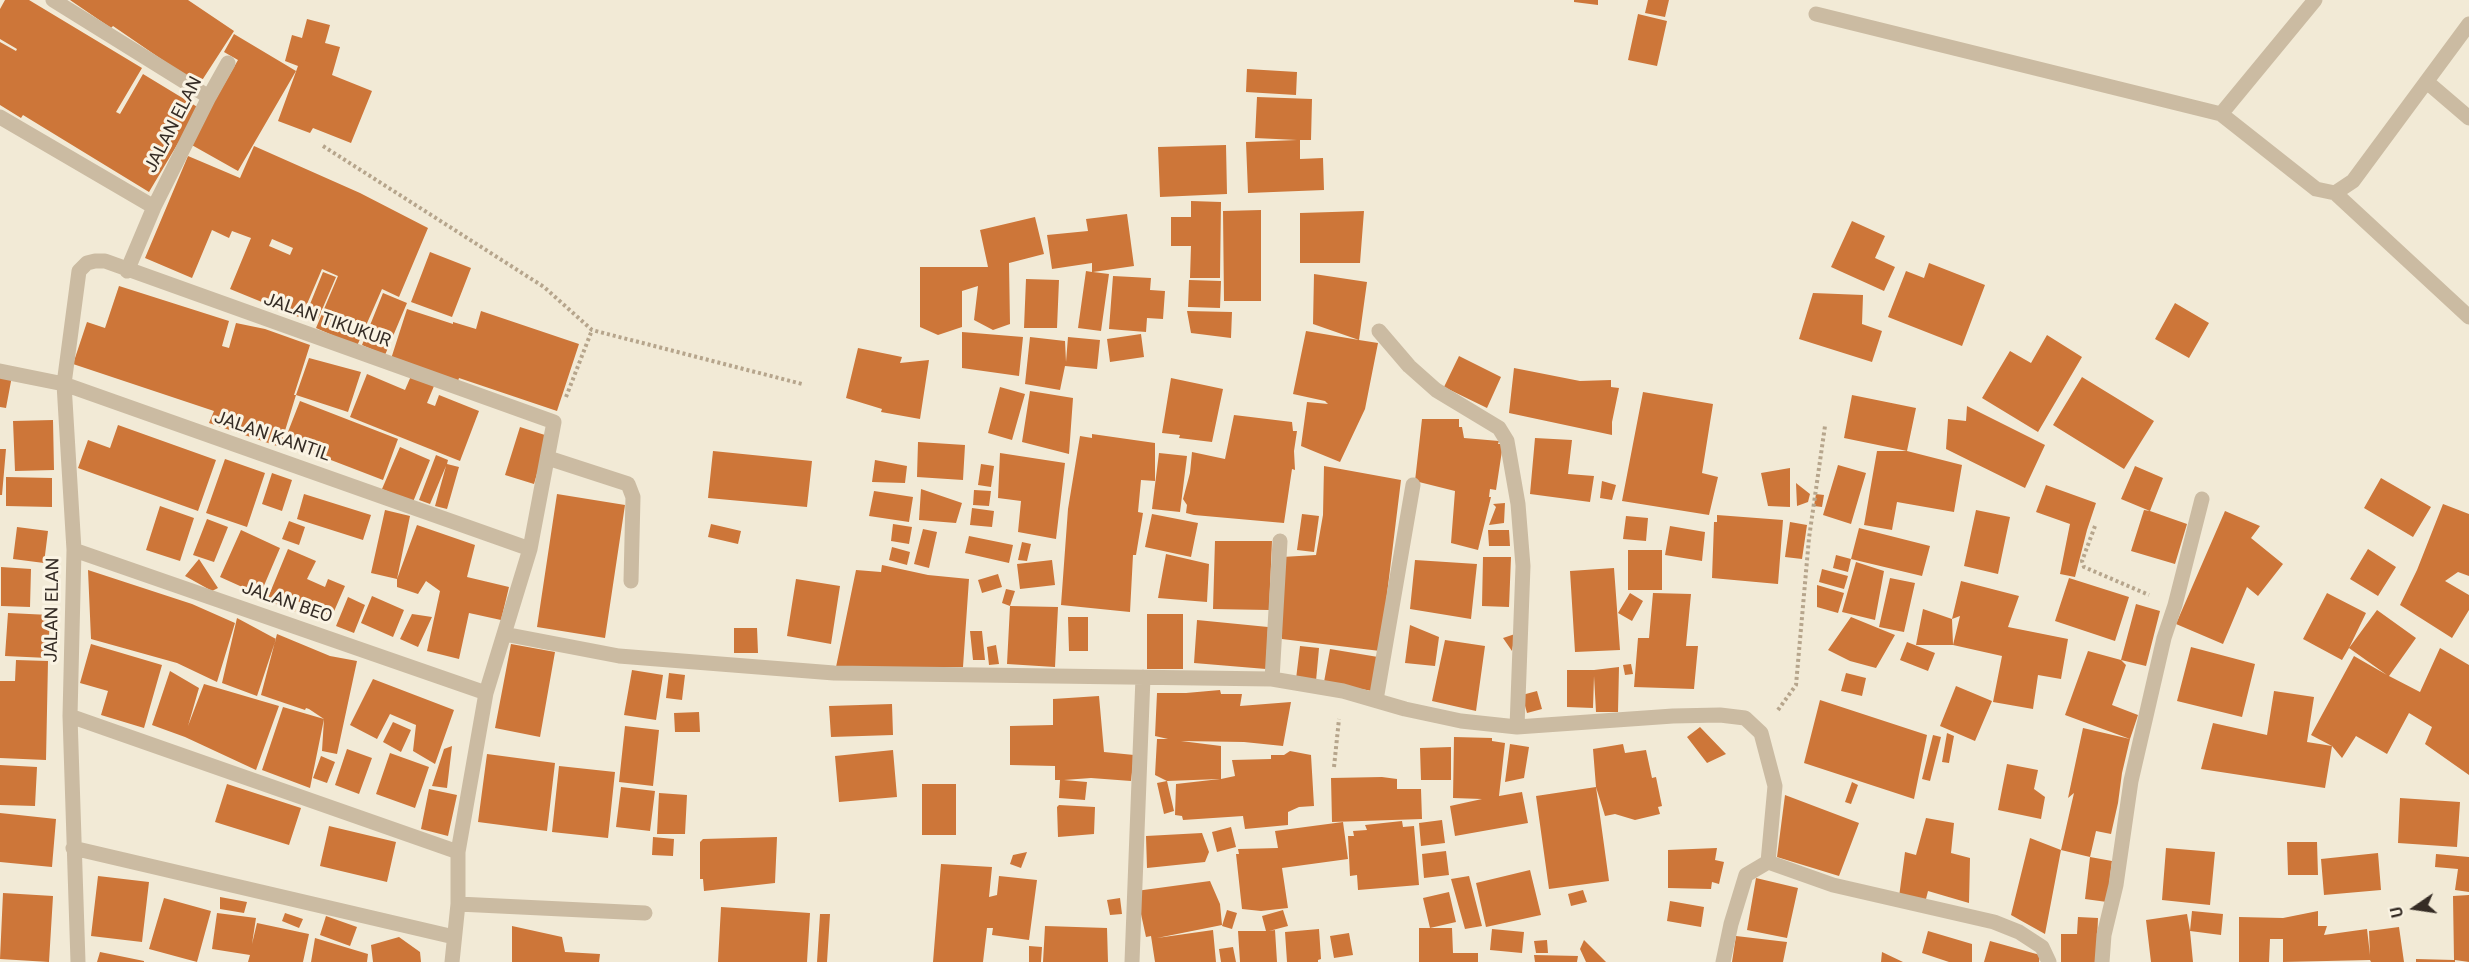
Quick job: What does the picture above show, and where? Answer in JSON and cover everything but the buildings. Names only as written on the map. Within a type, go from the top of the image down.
[{"type":"street","points":[[54,0],[209,97]]},
{"type":"street","points":[[2221,114],[2315,0]]},
{"type":"street","points":[[1816,14],[2221,114],[2316,189],[2335,193],[2469,317]]},
{"type":"street","points":[[2335,193],[2353,181],[2469,24]]},
{"type":"street","name":"JALAN ELAN","points":[[127,271],[154,207],[228,63]]},
{"type":"street","points":[[2427,82],[2469,118]]},
{"type":"street","points":[[0,117],[154,207]]},
{"type":"street","name":"JALAN TIKUKUR","points":[[87,263],[105,261],[127,271],[554,422]]},
{"type":"street","name":"JALAN ELAN","points":[[78,962],[70,716],[74,550],[64,384],[77,280],[79,271],[87,263]]},
{"type":"street","points":[[1379,331],[1409,366],[1436,390],[1498,428],[1508,441],[1518,504],[1523,566],[1517,727]]},
{"type":"street","name":"JALAN KANTIL","points":[[0,371],[64,384],[530,549]]},
{"type":"street","points":[[452,962],[458,904],[458,852],[486,693],[530,549],[554,422]]},
{"type":"street","points":[[548,458],[628,484],[633,497],[632,581]]},
{"type":"street","points":[[1376,700],[1413,485]]},
{"type":"street","points":[[2103,962],[2104,935],[2116,885],[2131,780],[2164,638],[2175,605],[2202,499]]},
{"type":"street","points":[[1272,678],[1280,541]]},
{"type":"street","name":"JALAN BEO","points":[[74,550],[486,693]]},
{"type":"street","points":[[504,634],[619,656],[834,673],[1272,678],[1343,691],[1461,721],[1517,727],[1673,716],[1720,715],[1745,718],[1761,733],[1775,786],[1768,862]]},
{"type":"street","points":[[1132,962],[1143,677]]},
{"type":"street","points":[[70,716],[458,852]]},
{"type":"street","points":[[73,848],[454,937]]},
{"type":"street","points":[[1723,962],[1731,924],[1746,875],[1768,862]]},
{"type":"street","points":[[1768,862],[1833,885],[1994,922],[2042,947],[2049,962]]},
{"type":"street","points":[[458,904],[645,913]]},
{"type":"path","points":[[323,146],[544,287],[592,330],[802,384]]},
{"type":"path","points":[[554,422],[592,330]]},
{"type":"path","points":[[1761,733],[1796,686],[1809,538],[1825,426]]},
{"type":"path","points":[[2095,526],[2082,561],[2084,567],[2175,605]]},
{"type":"path","points":[[1334,767],[1343,691]]}]
